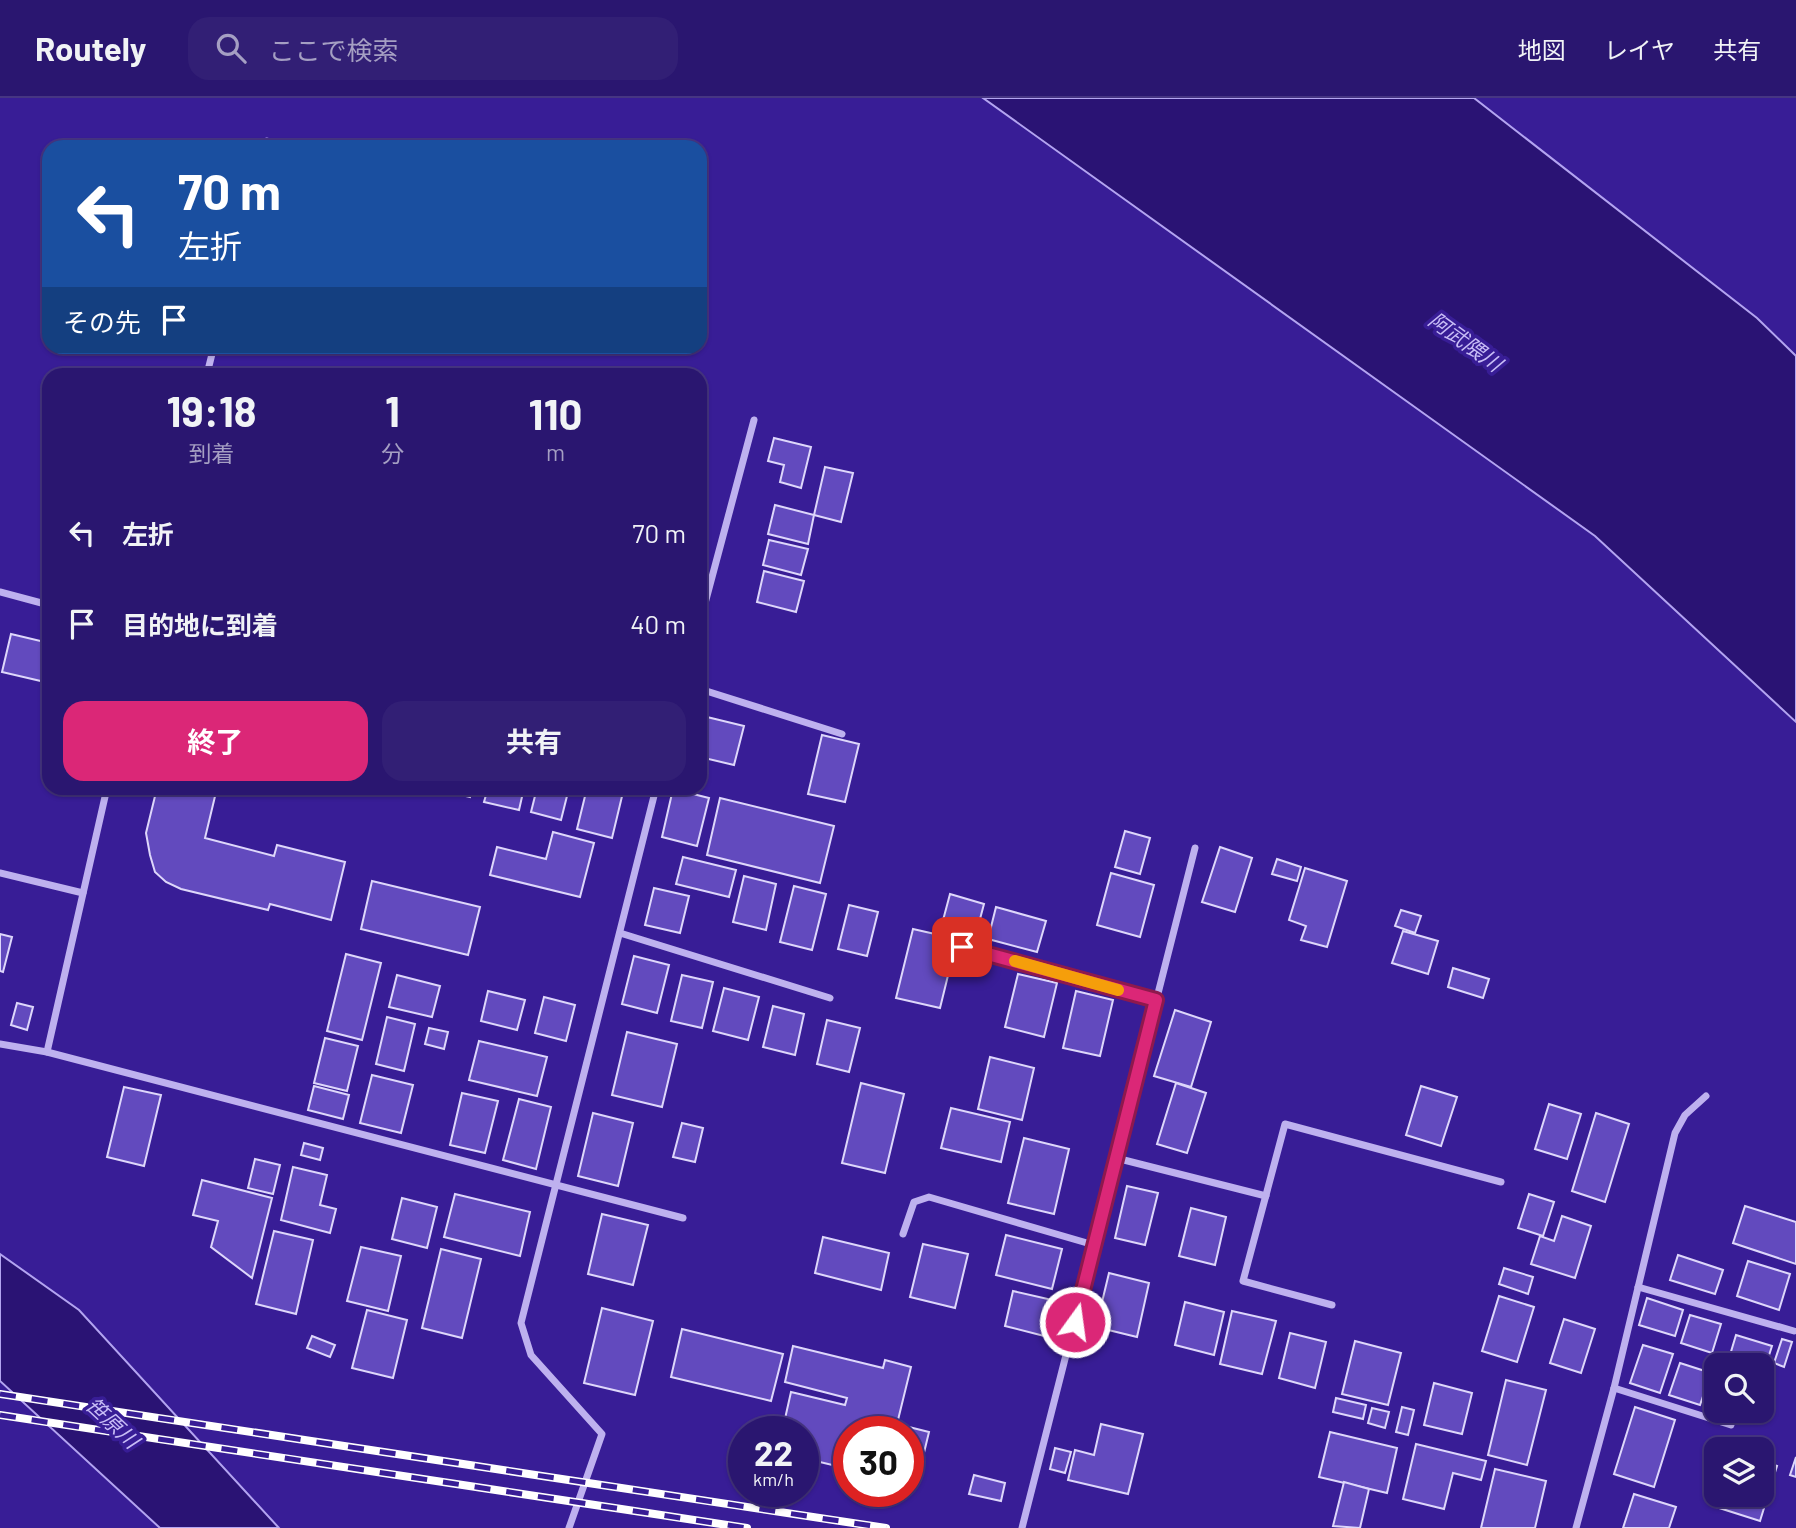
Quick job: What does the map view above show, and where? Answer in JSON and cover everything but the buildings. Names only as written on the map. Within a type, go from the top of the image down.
[{"type":"street","points":[[707,596],[754,420]]},
{"type":"street","points":[[0,592],[42,603]]},
{"type":"street","points":[[707,690],[842,734]]},
{"type":"street","points":[[47,1052],[105,795]]},
{"type":"street","points":[[569,1528],[602,1434],[531,1355],[520,1323],[654,795]]},
{"type":"street","points":[[1022,1528],[1195,848]]},
{"type":"street","points":[[0,873],[83,893]]},
{"type":"street","points":[[620,933],[830,998]]},
{"type":"street","points":[[962,947],[1156,1000]]},
{"type":"street","points":[[0,1044],[47,1052],[683,1218]]},
{"type":"street","points":[[1576,1528],[1614,1388],[1675,1133],[1685,1115],[1706,1096]]},
{"type":"street","points":[[1332,1305],[1243,1281],[1284,1125],[1502,1182]]},
{"type":"street","points":[[1116,1158],[1266,1196]]},
{"type":"street","points":[[904,1234],[914,1202],[929,1197],[1094,1245]]},
{"type":"street","points":[[1638,1287],[1794,1331]]},
{"type":"street","points":[[1614,1388],[1731,1425]]},
{"type":"water","name":"阿武隈川","points":[[983,98],[1474,98],[1757,318],[1796,356],[1796,722],[1595,536]]},
{"type":"water","name":"笹原川","points":[[0,1254],[79,1310],[279,1528],[160,1528],[0,1381]]},
{"type":"railway","points":[[0,1394],[886,1528]]},
{"type":"railway","points":[[0,1415],[747,1528]]},
{"type":"slow traffic","points":[[1015,961],[1118,990]]},
{"type":"route","points":[[962,947],[1156,1000],[1075,1322]]}]
